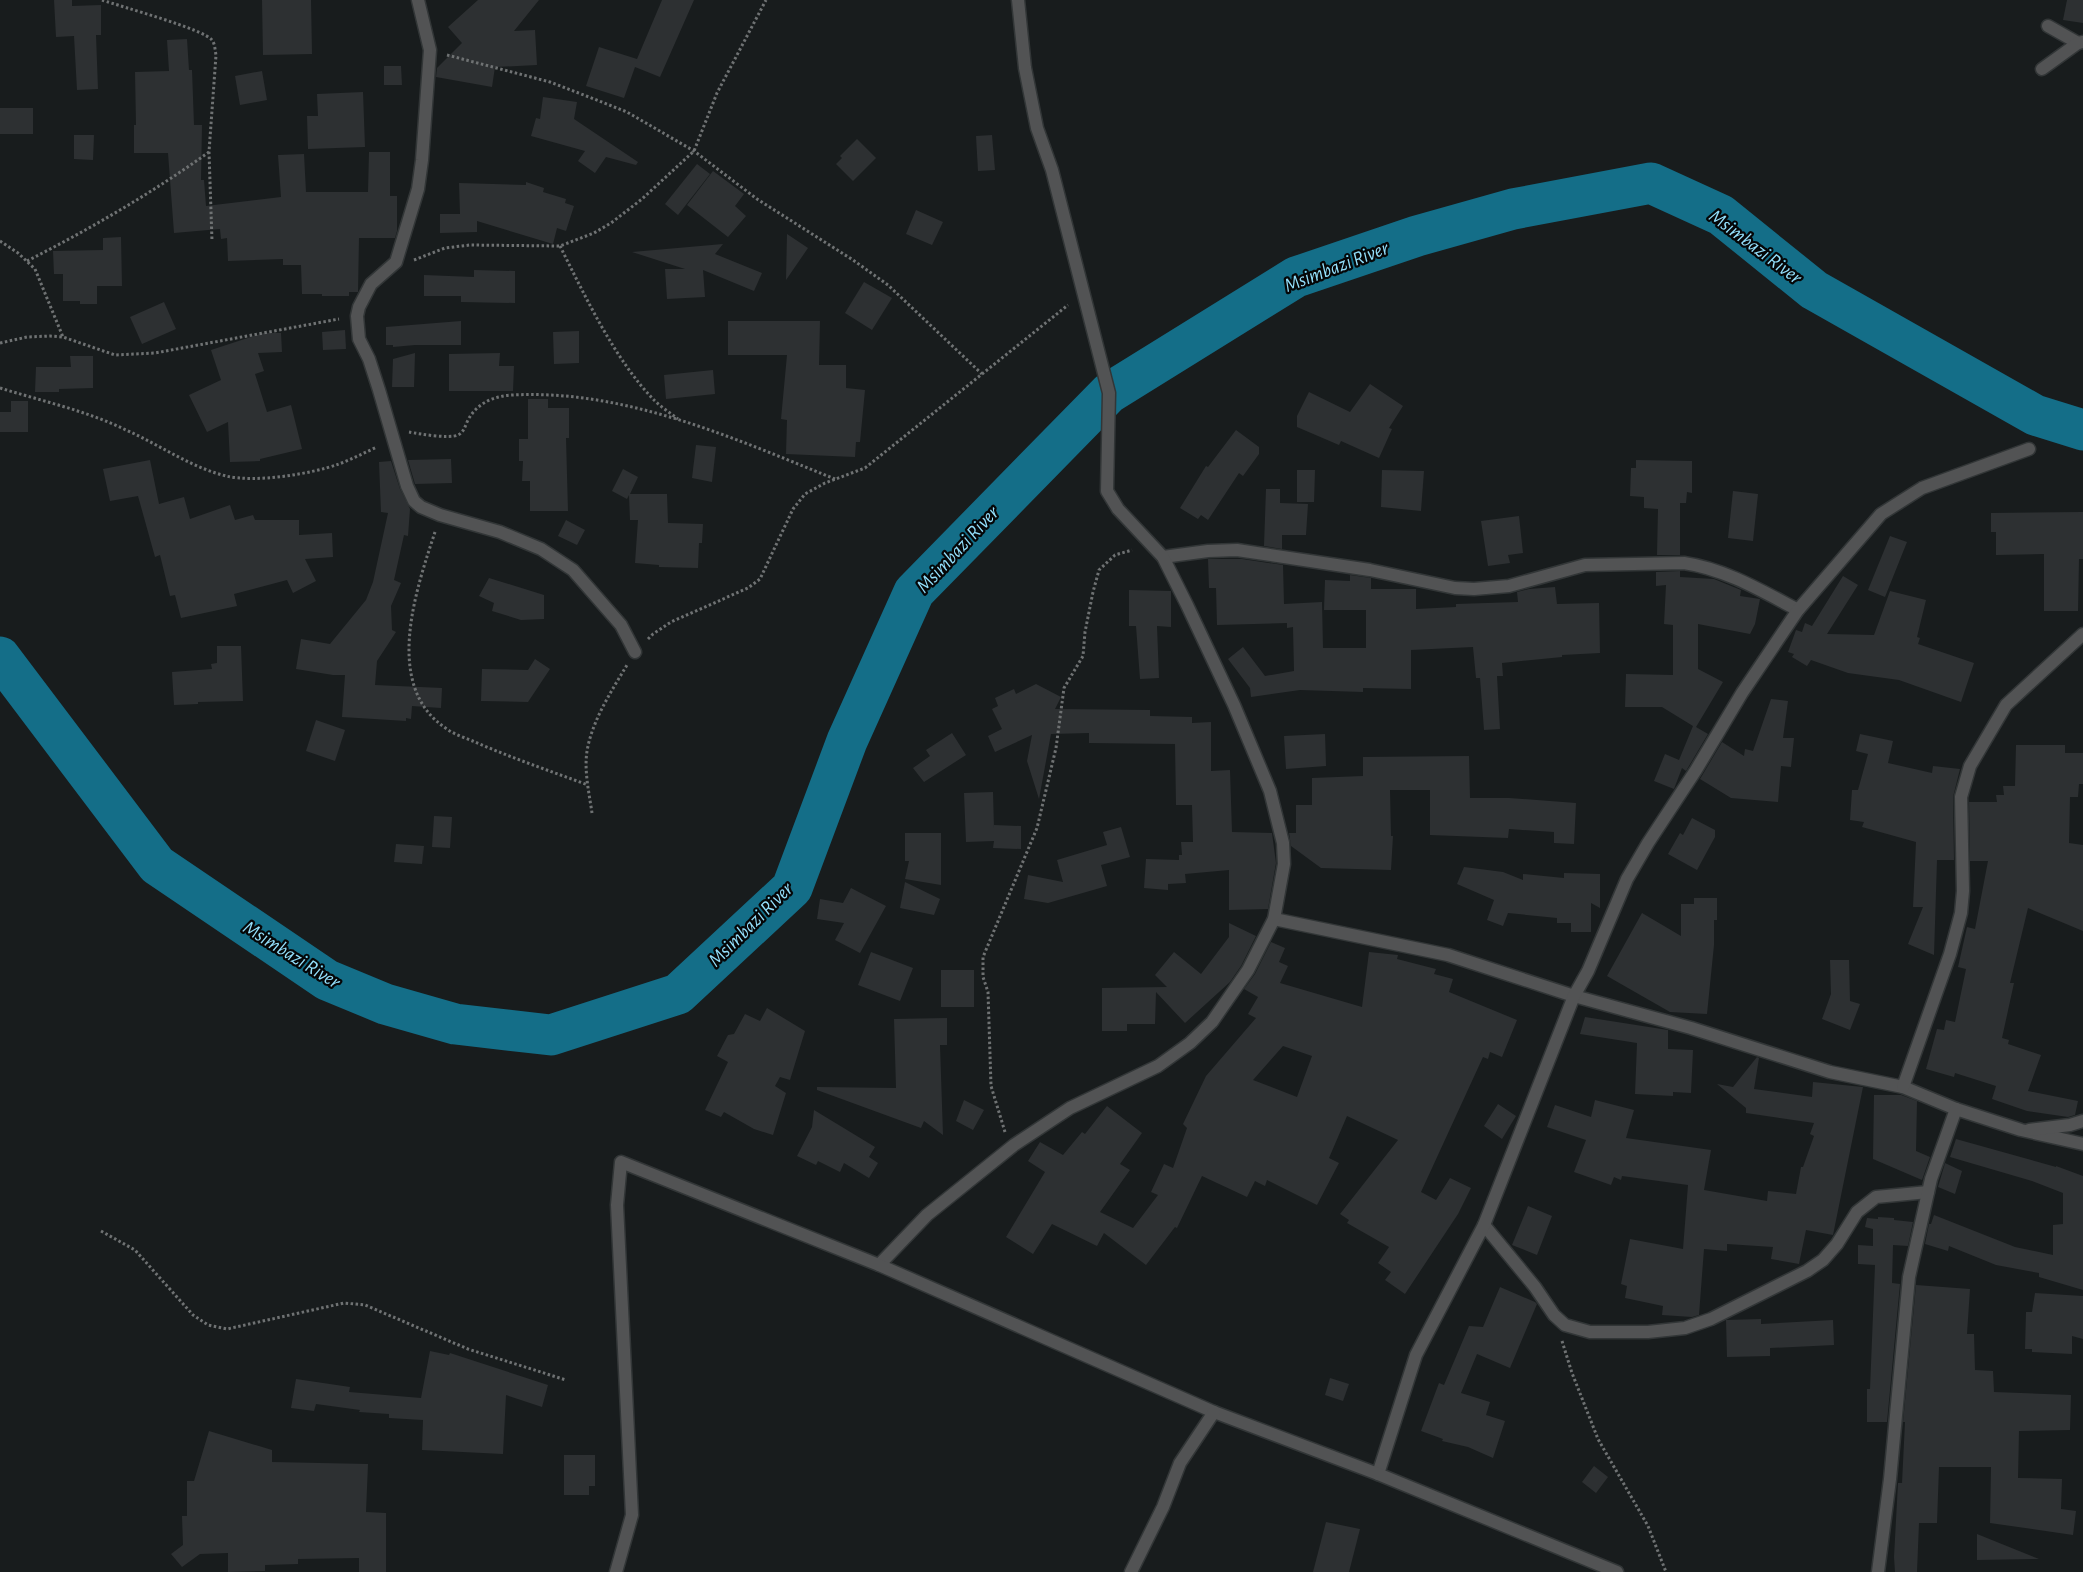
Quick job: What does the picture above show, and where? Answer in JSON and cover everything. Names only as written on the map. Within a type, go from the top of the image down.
[{"type":"street","points":[[418,0],[430,50],[418,189],[396,262],[371,284],[359,307],[357,316],[359,339],[369,359],[407,486],[414,501],[421,507],[440,515],[500,532],[541,549],[573,570],[621,625],[635,652]]},
{"type":"street","points":[[880,1265],[927,1215],[1014,1145],[1070,1108],[1158,1066],[1190,1043],[1212,1022],[1248,970],[1274,919],[1284,864],[1283,844],[1270,791],[1234,705],[1163,557],[1153,544],[1118,509],[1106,492],[1109,392],[1082,294],[1052,170],[1037,128],[1026,68],[1018,0]]},
{"type":"street","points":[[2042,69],[2081,42],[2048,26]]},
{"type":"street","points":[[1378,1474],[1416,1355],[1484,1225],[1574,996],[1588,971],[1627,879],[1742,693],[1798,610],[1881,514],[1922,488],[2029,449]]},
{"type":"street","points":[[1163,557],[1208,551],[1237,550],[1370,570],[1455,588],[1474,589],[1509,586],[1585,566],[1684,563],[1699,565],[1737,579],[1798,610]]},
{"type":"street","points":[[1903,1087],[1950,954],[1960,912],[1963,891],[1961,797],[1970,766],[2006,705],[2083,634]]},
{"type":"street","points":[[1274,919],[1448,955],[1574,996],[1691,1028],[1830,1072],[1903,1087],[1956,1109],[2021,1130],[2083,1144]]},
{"type":"street","points":[[1878,1572],[1890,1479],[1909,1277],[1928,1192],[1956,1109]]},
{"type":"street","points":[[2021,1130],[2070,1125],[2083,1120]]},
{"type":"street","points":[[616,1572],[632,1515],[617,1205],[621,1162],[880,1265],[1214,1412],[1378,1474],[1617,1572]]},
{"type":"street","points":[[1484,1225],[1535,1287],[1554,1315],[1565,1325],[1590,1332],[1648,1332],[1685,1328],[1728,1310],[1807,1271],[1823,1260],[1837,1244],[1858,1212],[1876,1197],[1928,1192]]},
{"type":"street","points":[[1131,1572],[1163,1506],[1180,1463],[1214,1412]]},
{"type":"path","points":[[102,0],[197,31],[212,40],[216,55],[209,152],[212,241]]},
{"type":"path","points":[[396,262],[415,260],[445,248],[470,245],[560,246],[594,233],[611,223],[642,199],[694,151],[717,93],[766,0]]},
{"type":"path","points":[[430,50],[550,82],[627,112],[694,151],[757,198],[888,285],[982,374]]},
{"type":"path","points":[[27,261],[82,232],[170,179],[209,152]]},
{"type":"path","points":[[0,241],[35,269],[43,283],[63,337]]},
{"type":"path","points":[[560,246],[591,308],[641,385],[655,401],[680,421]]},
{"type":"path","points":[[592,813],[588,785],[588,747],[599,716],[613,687],[635,652],[653,634],[671,622],[748,588],[760,579],[793,509],[805,494],[835,479],[865,468],[1082,294]]},
{"type":"path","points":[[0,343],[27,336],[63,337],[115,355],[136,355],[182,349],[277,329],[357,316]]},
{"type":"path","points":[[0,388],[97,418],[126,430],[193,464],[226,476],[242,478],[279,477],[338,464],[392,440]]},
{"type":"path","points":[[389,428],[455,436],[464,430],[473,413],[490,399],[510,395],[553,394],[613,403],[680,421],[742,442],[835,479]]},
{"type":"path","points":[[440,515],[421,574],[408,640],[411,676],[428,713],[447,729],[487,748],[588,785]]},
{"type":"path","points":[[1014,1145],[1002,1129],[991,1086],[988,992],[983,977],[984,957],[1037,828],[1056,748],[1064,688],[1084,656],[1085,632],[1092,592],[1099,570],[1115,554],[1153,544]]},
{"type":"path","points":[[101,1231],[135,1250],[193,1315],[208,1325],[227,1329],[344,1303],[365,1305],[468,1349],[566,1380]]},
{"type":"path","points":[[1554,1315],[1572,1373],[1598,1439],[1648,1526],[1666,1572]]},
{"type":"building","points":[[54,0],[72,0],[72,6],[101,5],[101,35],[96,35],[98,89],[77,90],[74,36],[56,37]]},
{"type":"building","points":[[262,0],[311,0],[312,54],[263,55]]},
{"type":"building","points":[[478,0],[539,0],[514,31],[535,30],[537,65],[495,67],[492,87],[436,77],[437,68],[462,43],[448,27]]},
{"type":"building","points":[[662,0],[694,0],[660,77],[635,67],[624,98],[586,86],[599,47],[637,59]]},
{"type":"building","points":[[2067,0],[2083,0],[2083,23],[2063,20]]},
{"type":"building","points":[[187,39],[189,70],[192,70],[194,125],[202,125],[201,180],[204,180],[206,206],[281,197],[278,155],[304,154],[306,192],[368,192],[369,152],[390,152],[390,196],[397,196],[397,231],[395,238],[359,238],[358,292],[349,292],[349,296],[302,294],[301,265],[283,265],[283,259],[228,261],[227,238],[221,239],[220,229],[174,233],[168,153],[134,153],[134,125],[136,125],[135,72],[169,71],[167,40]]},
{"type":"building","points":[[384,66],[401,66],[402,85],[384,85]]},
{"type":"building","points":[[262,71],[267,100],[240,105],[235,76]]},
{"type":"building","points":[[363,92],[365,147],[308,149],[307,116],[318,116],[317,94]]},
{"type":"building","points":[[543,97],[577,102],[574,119],[638,162],[636,165],[606,157],[595,173],[578,161],[585,151],[531,136],[536,118],[540,119]]},
{"type":"building","points":[[0,108],[33,108],[33,134],[0,134]]},
{"type":"building","points":[[74,135],[94,135],[93,160],[74,159]]},
{"type":"building","points":[[992,135],[995,170],[978,171],[976,136]]},
{"type":"building","points":[[857,139],[876,158],[853,181],[836,164],[842,158],[840,156]]},
{"type":"building","points":[[697,164],[710,174],[678,215],[665,204]]},
{"type":"building","points":[[713,171],[744,194],[735,206],[746,216],[728,237],[687,205]]},
{"type":"building","points":[[526,182],[544,188],[543,192],[566,199],[565,203],[574,206],[566,231],[557,228],[553,244],[477,221],[477,232],[440,233],[440,214],[460,214],[459,183],[526,185]]},
{"type":"building","points":[[916,210],[943,222],[932,245],[906,234]]},
{"type":"building","points":[[787,234],[808,248],[786,280]]},
{"type":"building","points":[[121,237],[122,286],[97,286],[97,304],[63,301],[63,274],[54,274],[53,251],[103,250],[103,238]]},
{"type":"building","points":[[723,244],[715,254],[762,273],[754,291],[703,270],[705,297],[667,299],[665,269],[685,269],[632,252]]},
{"type":"building","points":[[474,270],[515,271],[515,303],[461,302],[461,296],[424,296],[424,275],[474,277]]},
{"type":"building","points":[[864,282],[892,298],[872,330],[845,313]]},
{"type":"building","points":[[164,302],[176,329],[142,344],[130,317]]},
{"type":"building","points":[[461,321],[461,345],[393,347],[393,345],[386,345],[386,327]]},
{"type":"building","points":[[728,321],[820,321],[819,365],[846,365],[846,388],[865,390],[860,442],[856,442],[855,457],[786,454],[787,420],[781,419],[787,355],[728,355]]},
{"type":"building","points":[[345,330],[346,349],[323,350],[322,332]]},
{"type":"building","points":[[579,331],[579,363],[554,364],[553,332]]},
{"type":"building","points":[[263,333],[281,333],[282,352],[258,353],[264,371],[255,374],[267,412],[291,405],[302,449],[260,459],[260,461],[230,462],[228,422],[207,432],[189,395],[221,380],[211,350]]},
{"type":"building","points":[[415,353],[414,387],[392,387],[393,359]]},
{"type":"building","points":[[500,353],[499,366],[514,366],[513,391],[449,391],[449,354]]},
{"type":"building","points":[[70,356],[93,356],[93,388],[59,389],[59,392],[35,392],[36,367],[71,367]]},
{"type":"building","points":[[713,370],[715,394],[666,399],[664,375]]},
{"type":"building","points":[[1370,384],[1403,406],[1389,428],[1392,429],[1379,458],[1341,441],[1339,445],[1297,427],[1297,416],[1309,392],[1350,412]]},
{"type":"building","points":[[528,399],[548,399],[548,408],[569,408],[569,438],[566,438],[568,511],[530,511],[530,481],[522,481],[523,461],[519,461],[519,439],[528,439]]},
{"type":"building","points":[[11,401],[28,401],[28,432],[0,432],[0,412],[11,412]]},
{"type":"building","points":[[1236,430],[1259,447],[1259,454],[1243,476],[1239,473],[1208,520],[1201,515],[1198,519],[1180,508],[1206,466],[1208,467]]},
{"type":"building","points":[[696,445],[716,447],[712,482],[692,478]]},
{"type":"building","points":[[451,459],[452,483],[415,484],[408,460]]},
{"type":"building","points":[[150,460],[159,504],[184,497],[190,519],[230,505],[235,520],[253,515],[255,520],[299,520],[299,535],[332,533],[333,557],[305,559],[316,581],[293,593],[287,580],[234,594],[237,606],[181,618],[175,595],[170,596],[160,555],[155,557],[138,496],[110,501],[103,469]]},
{"type":"building","points":[[1636,460],[1692,461],[1692,493],[1687,492],[1686,503],[1680,503],[1680,555],[1657,555],[1658,509],[1644,508],[1644,497],[1630,496],[1631,468],[1636,468]]},
{"type":"building","points":[[391,461],[400,489],[410,509],[408,536],[404,535],[394,580],[401,583],[391,606],[392,630],[396,632],[377,661],[375,685],[442,688],[441,708],[412,706],[411,719],[406,718],[406,721],[342,717],[345,675],[296,669],[301,639],[330,644],[366,600],[373,582],[388,513],[381,512],[379,462]]},
{"type":"building","points":[[623,469],[638,477],[630,494],[667,494],[668,523],[703,524],[702,543],[699,543],[698,568],[659,567],[659,565],[635,563],[638,520],[630,520],[629,495],[627,499],[612,491]]},
{"type":"building","points":[[1297,470],[1315,470],[1314,502],[1297,502]]},
{"type":"building","points":[[1382,470],[1424,471],[1421,511],[1381,507]]},
{"type":"building","points":[[1266,489],[1280,489],[1280,503],[1308,504],[1306,535],[1282,535],[1282,549],[1264,546]]},
{"type":"building","points":[[1733,491],[1758,494],[1753,541],[1728,538]]},
{"type":"building","points":[[2083,512],[2083,559],[2079,559],[2078,611],[2044,611],[2044,554],[1996,555],[1996,532],[1991,532],[1991,513]]},
{"type":"building","points":[[1519,516],[1523,553],[1508,555],[1510,563],[1488,566],[1481,521]]},
{"type":"building","points":[[566,520],[585,530],[577,545],[558,536]]},
{"type":"building","points":[[1890,536],[1907,542],[1885,597],[1868,590]]},
{"type":"building","points":[[1208,559],[1242,559],[1283,565],[1284,604],[1322,602],[1323,648],[1366,648],[1366,610],[1324,610],[1325,580],[1350,581],[1350,575],[1371,578],[1371,589],[1416,589],[1416,609],[1456,607],[1456,604],[1518,602],[1517,592],[1555,587],[1557,604],[1599,603],[1600,653],[1562,655],[1562,657],[1502,663],[1503,676],[1497,676],[1500,729],[1484,730],[1480,678],[1476,678],[1473,647],[1411,650],[1411,689],[1363,688],[1363,692],[1300,690],[1251,697],[1250,688],[1228,659],[1243,647],[1265,676],[1294,671],[1293,627],[1287,628],[1287,623],[1217,625],[1216,588],[1209,588]]},
{"type":"building","points":[[1680,571],[1680,577],[1714,579],[1741,590],[1740,596],[1760,599],[1755,624],[1750,634],[1698,624],[1698,669],[1723,682],[1696,727],[1708,734],[1686,771],[1682,768],[1674,789],[1654,781],[1665,754],[1679,760],[1693,726],[1662,707],[1625,707],[1626,674],[1673,675],[1673,625],[1664,624],[1666,585],[1656,586],[1656,572]]},
{"type":"building","points":[[1843,576],[1858,585],[1827,634],[1874,635],[1890,591],[1926,600],[1917,637],[1920,638],[1918,644],[1974,663],[1961,702],[1899,680],[1848,673],[1811,660],[1807,666],[1792,657],[1794,654],[1788,652],[1796,630],[1802,632],[1805,623],[1812,626]]},
{"type":"building","points":[[489,578],[544,595],[544,619],[521,620],[492,611],[494,603],[479,596]]},
{"type":"building","points":[[1129,590],[1171,591],[1171,627],[1157,626],[1159,678],[1140,679],[1136,626],[1129,626]]},
{"type":"building","points":[[217,646],[241,646],[243,701],[198,702],[198,704],[174,705],[172,672],[212,669],[211,664],[217,663]]},
{"type":"building","points":[[535,659],[550,669],[528,702],[481,701],[482,669],[528,670]]},
{"type":"building","points":[[1036,684],[1061,697],[1055,709],[1150,710],[1150,716],[1192,717],[1192,723],[1211,722],[1211,771],[1230,770],[1232,832],[1272,833],[1276,863],[1268,909],[1229,910],[1229,870],[1185,874],[1186,883],[1168,884],[1168,890],[1144,888],[1146,859],[1179,860],[1179,855],[1182,855],[1181,842],[1193,842],[1192,805],[1176,805],[1175,744],[1089,743],[1089,733],[1051,734],[1039,799],[1027,761],[1032,735],[995,752],[988,736],[1002,729],[992,709],[998,706],[995,698],[1014,689],[1016,694]]},
{"type":"building","points":[[1771,699],[1788,701],[1783,738],[1794,738],[1791,767],[1781,766],[1778,802],[1731,798],[1700,779],[1722,742],[1744,756],[1745,749],[1753,751]]},
{"type":"building","points":[[316,720],[345,730],[335,761],[306,751]]},
{"type":"building","points":[[952,733],[966,755],[924,782],[913,768],[930,756],[926,750]]},
{"type":"building","points":[[1325,734],[1326,766],[1286,769],[1284,736]]},
{"type":"building","points":[[1860,734],[1893,741],[1888,763],[1932,773],[1933,766],[1960,769],[1953,797],[1954,860],[1937,860],[1934,955],[1908,944],[1923,907],[1913,907],[1916,842],[1862,827],[1864,822],[1850,820],[1852,790],[1858,790],[1868,754],[1856,751]]},
{"type":"building","points":[[2016,745],[2065,745],[2065,753],[2083,753],[2083,784],[2079,784],[2078,797],[2070,797],[2069,843],[2083,845],[2083,931],[2028,908],[2010,983],[2014,983],[2002,1038],[2009,1040],[2008,1044],[2041,1055],[2028,1091],[2078,1101],[2075,1115],[2068,1117],[2027,1111],[1992,1099],[1996,1086],[1955,1073],[1954,1077],[1926,1069],[1937,1029],[1944,1030],[1946,1020],[1955,1022],[1966,969],[1958,967],[1967,927],[1975,929],[1988,861],[1970,861],[1969,802],[1997,802],[1996,795],[2004,795],[2003,786],[2015,786]]},
{"type":"building","points":[[1469,756],[1470,798],[1509,798],[1576,803],[1574,844],[1554,843],[1554,832],[1509,829],[1508,838],[1430,835],[1430,790],[1390,790],[1391,836],[1393,836],[1391,870],[1321,868],[1291,846],[1289,833],[1296,833],[1296,805],[1312,805],[1312,778],[1363,776],[1363,757]]},
{"type":"building","points":[[993,792],[994,829],[994,825],[1021,826],[1021,849],[993,848],[994,841],[966,842],[964,793]]},
{"type":"building","points":[[434,816],[452,817],[450,848],[432,847]]},
{"type":"building","points":[[1692,818],[1715,830],[1715,837],[1697,870],[1668,854],[1680,833],[1683,835]]},
{"type":"building","points":[[1121,827],[1130,857],[1101,865],[1107,886],[1048,903],[1024,899],[1028,875],[1063,882],[1057,860],[1107,845],[1103,832]]},
{"type":"building","points":[[905,833],[941,833],[941,885],[905,879],[909,861],[905,861]]},
{"type":"building","points":[[396,844],[424,846],[422,864],[394,862]]},
{"type":"building","points":[[1464,867],[1503,872],[1523,880],[1523,874],[1564,878],[1564,873],[1600,874],[1600,908],[1591,903],[1591,932],[1571,932],[1571,923],[1557,923],[1557,918],[1508,913],[1503,926],[1487,920],[1494,900],[1457,884]]},
{"type":"building","points":[[905,882],[940,899],[934,915],[900,908]]},
{"type":"building","points":[[851,888],[886,906],[860,953],[835,940],[844,923],[817,919],[820,899],[843,903]]},
{"type":"building","points":[[1694,898],[1717,898],[1717,920],[1714,920],[1714,945],[1707,1014],[1670,1012],[1607,976],[1642,913],[1681,936],[1681,904],[1694,904]]},
{"type":"building","points":[[1229,923],[1256,936],[1241,966],[1230,982],[1185,1023],[1156,992],[1155,1024],[1127,1024],[1127,1031],[1102,1031],[1102,988],[1167,987],[1155,975],[1174,952],[1201,974],[1229,937]]},
{"type":"building","points":[[1271,942],[1285,948],[1279,962],[1288,966],[1280,983],[1362,1007],[1369,952],[1398,955],[1397,959],[1436,969],[1434,974],[1453,979],[1449,992],[1517,1020],[1502,1057],[1490,1052],[1488,1059],[1483,1057],[1421,1192],[1436,1200],[1450,1178],[1471,1188],[1458,1214],[1405,1294],[1385,1280],[1391,1272],[1378,1263],[1389,1247],[1347,1223],[1349,1220],[1340,1214],[1398,1140],[1347,1116],[1329,1158],[1339,1163],[1317,1205],[1267,1180],[1265,1186],[1255,1181],[1247,1197],[1202,1176],[1177,1228],[1175,1227],[1146,1265],[1104,1233],[1097,1246],[1052,1224],[1033,1254],[1006,1237],[1045,1172],[1028,1161],[1040,1142],[1063,1155],[1082,1132],[1085,1134],[1107,1106],[1142,1133],[1120,1164],[1130,1170],[1100,1212],[1133,1228],[1158,1195],[1151,1192],[1164,1164],[1173,1168],[1187,1128],[1183,1124],[1206,1076],[1256,1018],[1248,1014],[1258,997],[1244,989],[1255,974]],"holes":[[[1283,1046],[1312,1056],[1297,1097],[1253,1080]]]},
{"type":"building","points":[[871,952],[913,968],[900,1001],[858,985]]},
{"type":"building","points":[[1830,960],[1849,960],[1850,1001],[1860,1004],[1850,1030],[1822,1019],[1831,994]]},
{"type":"building","points":[[941,970],[974,970],[974,1007],[941,1007]]},
{"type":"building","points":[[767,1008],[805,1031],[790,1080],[780,1077],[775,1086],[786,1093],[773,1135],[754,1129],[724,1112],[721,1117],[705,1110],[728,1062],[717,1056],[728,1035],[734,1034],[745,1014],[760,1021]]},
{"type":"building","points":[[1585,1017],[1668,1030],[1668,1049],[1693,1050],[1691,1093],[1673,1092],[1673,1096],[1635,1094],[1637,1043],[1580,1034]]},
{"type":"building","points":[[947,1018],[947,1045],[940,1045],[943,1135],[924,1121],[921,1128],[817,1090],[817,1087],[896,1088],[894,1019]]},
{"type":"building","points":[[1757,1057],[1759,1058],[1754,1089],[1812,1097],[1813,1082],[1863,1087],[1833,1235],[1806,1230],[1799,1264],[1771,1259],[1773,1247],[1727,1244],[1727,1251],[1704,1249],[1699,1315],[1692,1317],[1662,1315],[1663,1306],[1625,1298],[1627,1286],[1621,1284],[1630,1239],[1683,1249],[1688,1185],[1622,1176],[1621,1180],[1614,1177],[1611,1185],[1574,1172],[1586,1140],[1547,1127],[1555,1105],[1591,1117],[1595,1100],[1634,1110],[1626,1138],[1711,1150],[1704,1190],[1767,1201],[1768,1191],[1796,1194],[1801,1167],[1803,1167],[1814,1136],[1810,1134],[1814,1123],[1746,1113],[1746,1108],[1717,1084],[1733,1087]]},
{"type":"building","points":[[1874,1095],[1901,1095],[1917,1101],[1916,1151],[1930,1157],[1922,1180],[1873,1159]]},
{"type":"building","points":[[964,1100],[984,1110],[973,1130],[956,1121]]},
{"type":"building","points":[[1498,1104],[1516,1116],[1502,1139],[1484,1126]]},
{"type":"building","points":[[814,1110],[875,1147],[869,1157],[878,1163],[869,1178],[844,1163],[840,1172],[818,1161],[816,1165],[797,1156],[812,1127]]},
{"type":"building","points":[[1956,1139],[2056,1166],[2083,1176],[2083,1290],[2039,1277],[2039,1273],[1996,1265],[1949,1246],[1948,1251],[1925,1244],[1929,1224],[1931,1224],[1934,1215],[2015,1247],[2053,1255],[2053,1225],[2063,1224],[2063,1193],[2032,1181],[1950,1157]]},
{"type":"building","points":[[1945,1163],[1962,1171],[1955,1194],[1938,1187]]},
{"type":"building","points":[[1528,1206],[1552,1216],[1537,1255],[1512,1245]]},
{"type":"building","points":[[1878,1217],[1913,1222],[1908,1246],[1893,1245],[1892,1283],[1900,1284],[1887,1422],[1867,1422],[1867,1389],[1870,1389],[1875,1265],[1858,1264],[1858,1245],[1873,1246],[1873,1229],[1865,1227],[1867,1218],[1878,1219]]},
{"type":"building","points":[[1916,1285],[1970,1289],[1967,1334],[1974,1334],[1975,1370],[1993,1371],[1994,1392],[2071,1395],[2070,1430],[2019,1431],[2018,1478],[2062,1479],[2061,1509],[2076,1511],[2073,1535],[1990,1523],[1991,1467],[1939,1467],[1937,1523],[1919,1523],[1917,1572],[1895,1572],[1894,1557],[1898,1483],[1902,1483],[1905,1422],[1903,1422]]},
{"type":"building","points":[[1500,1287],[1537,1304],[1510,1368],[1477,1354],[1461,1393],[1490,1402],[1486,1415],[1505,1421],[1493,1458],[1468,1447],[1442,1441],[1443,1439],[1421,1431],[1439,1383],[1444,1385],[1469,1326],[1483,1327]]},
{"type":"building","points":[[2035,1293],[2083,1296],[2083,1339],[2072,1336],[2072,1354],[2032,1352],[2032,1349],[2025,1349],[2026,1312],[2032,1312]]},
{"type":"building","points":[[1761,1319],[1761,1324],[1833,1320],[1834,1345],[1770,1348],[1770,1356],[1727,1357],[1726,1320]]},
{"type":"building","points":[[430,1351],[449,1355],[450,1353],[548,1385],[542,1407],[506,1395],[503,1454],[422,1450],[423,1420],[389,1418],[389,1414],[359,1412],[360,1410],[316,1404],[314,1411],[291,1408],[296,1379],[350,1387],[349,1392],[421,1398]]},
{"type":"building","points":[[1330,1378],[1349,1384],[1343,1401],[1325,1395]]},
{"type":"building","points":[[209,1431],[272,1450],[272,1462],[368,1464],[366,1512],[386,1513],[386,1572],[359,1572],[359,1558],[298,1559],[298,1564],[265,1565],[265,1571],[228,1572],[228,1553],[200,1554],[182,1567],[171,1554],[183,1545],[182,1516],[187,1516],[187,1481],[194,1481]]},
{"type":"building","points":[[564,1455],[595,1455],[595,1486],[589,1486],[589,1495],[564,1495]]},
{"type":"building","points":[[1594,1466],[1608,1477],[1596,1493],[1582,1482]]},
{"type":"building","points":[[1326,1522],[1360,1529],[1349,1572],[1313,1572]]},
{"type":"building","points":[[1977,1534],[2039,1559],[1977,1560]]},
{"type":"waterway","name":"Msimbazi River","points":[[0,657],[157,865],[327,980],[385,1004],[455,1024],[551,1035],[678,994],[792,888],[847,741],[914,592],[1109,393],[1296,277],[1417,236],[1513,209],[1651,183],[1721,215],[1814,290],[2035,415],[2083,430]]}]
